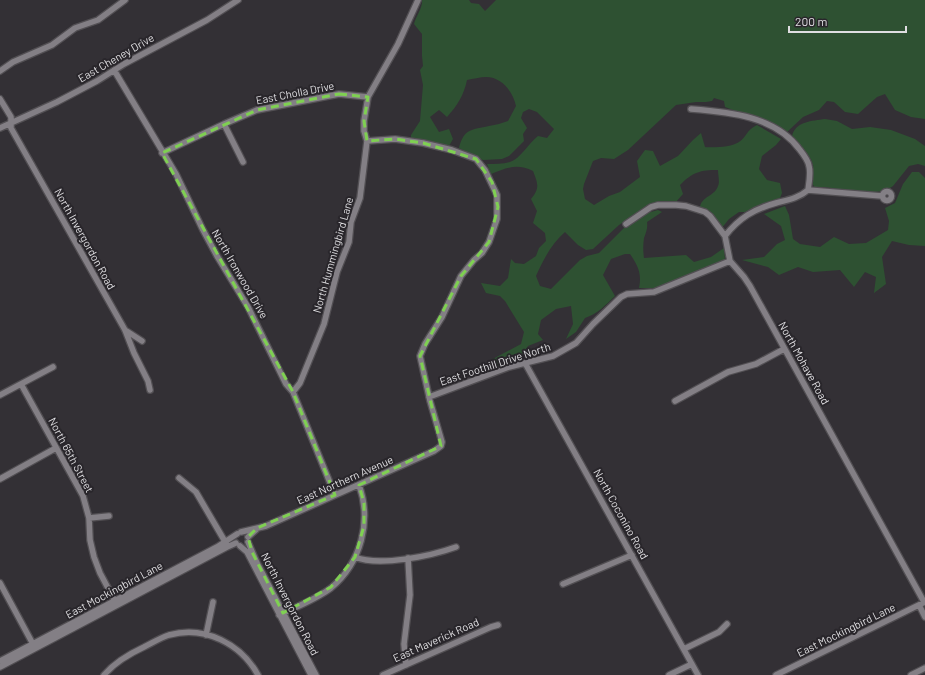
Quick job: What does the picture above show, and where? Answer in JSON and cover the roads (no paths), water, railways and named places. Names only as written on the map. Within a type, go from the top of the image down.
[{"type":"street","points":[[0,71],[13,62],[52,45],[75,28],[98,20],[125,0]]},
{"type":"street","name":"East Cheney Drive","points":[[0,128],[74,93],[207,20],[238,0]]},
{"type":"street","points":[[368,97],[398,44],[418,0]]},
{"type":"street","name":"North Ironwood Drive","points":[[114,70],[162,153],[176,174],[200,226],[248,307],[286,384],[293,392],[335,495]]},
{"type":"street","name":"East Cholla Drive","points":[[162,153],[257,110],[339,94],[368,97]]},
{"type":"street","name":"North Hummingbird Lane","points":[[293,392],[300,383],[324,324],[338,272],[347,250],[351,222],[360,198],[366,141],[364,121],[368,97]]},
{"type":"street","name":"North Invergordon Road","points":[[0,99],[11,117],[11,128],[125,330],[134,353],[148,381],[150,390]]},
{"type":"street","points":[[691,109],[713,110],[744,116],[763,123],[786,135],[797,145],[809,163],[808,190]]},
{"type":"street","points":[[224,124],[243,162]]},
{"type":"street","points":[[366,141],[395,139],[423,143],[452,150],[476,159],[485,170],[497,195],[497,219],[489,242],[482,253],[461,276],[442,317],[425,344],[420,356],[429,397]]},
{"type":"street","points":[[725,236],[735,224],[749,213],[768,205],[797,197],[808,190],[882,196]]},
{"type":"street","name":"North Mohave Road","points":[[626,224],[651,207],[676,205],[686,206],[708,214],[725,236],[730,261],[750,286],[923,603],[925,617]]},
{"type":"street","name":"East Foothill Drive North","points":[[429,397],[509,368],[553,356],[576,343],[593,324],[626,294],[654,292],[730,261]]},
{"type":"street","points":[[125,330],[142,341]]},
{"type":"street","points":[[675,401],[728,372],[756,364],[784,349]]},
{"type":"street","name":"North Coconino Road","points":[[526,363],[698,675]]},
{"type":"street","points":[[0,395],[53,367]]},
{"type":"street","name":"North 65th Street","points":[[21,384],[83,496],[89,518],[90,540],[94,558],[116,603]]},
{"type":"street","name":"East Northern Avenue","points":[[239,533],[266,526],[439,448],[442,442],[429,397]]},
{"type":"street","points":[[0,479],[56,448]]},
{"type":"street","points":[[179,478],[196,492],[226,545]]},
{"type":"street","points":[[281,614],[319,596],[331,587],[345,572],[355,557],[362,538],[364,526],[364,503],[359,485]]},
{"type":"street","points":[[89,518],[109,516]]},
{"type":"street","name":"East Northern Avenue","points":[[248,540],[257,528]]},
{"type":"street","points":[[239,533],[235,538],[238,544],[245,545],[248,540]]},
{"type":"street","name":"North Invergordon Road","points":[[239,533],[246,534],[281,614],[311,675]]},
{"type":"street","name":"East Mockingbird Lane","points":[[0,661],[34,646],[226,545],[239,533]]},
{"type":"street","name":"North Invergordon Road","points":[[238,544],[247,552],[316,675]]},
{"type":"street","name":"East Mockingbird Lane","points":[[226,545],[238,544]]},
{"type":"street","points":[[355,557],[370,560],[408,558],[456,547]]},
{"type":"street","points":[[563,584],[632,554]]},
{"type":"street","points":[[406,664],[404,644],[410,595],[408,558]]},
{"type":"street","points":[[0,583],[34,646]]},
{"type":"street","points":[[206,635],[213,602]]},
{"type":"street","name":"East Mockingbird Lane","points":[[776,675],[923,603]]},
{"type":"street","points":[[684,649],[719,632],[727,624]]},
{"type":"street","name":"East Maverick Road","points":[[383,675],[498,625]]},
{"type":"street","points":[[104,675],[118,661],[160,639],[170,635],[186,633],[206,635],[225,641],[234,646],[249,660],[258,675]]},
{"type":"street","name":"East Mockingbird Lane","points":[[0,667],[34,646]]},
{"type":"street","points":[[669,675],[692,664]]},
{"type":"street","points":[[911,675],[925,668]]}]
